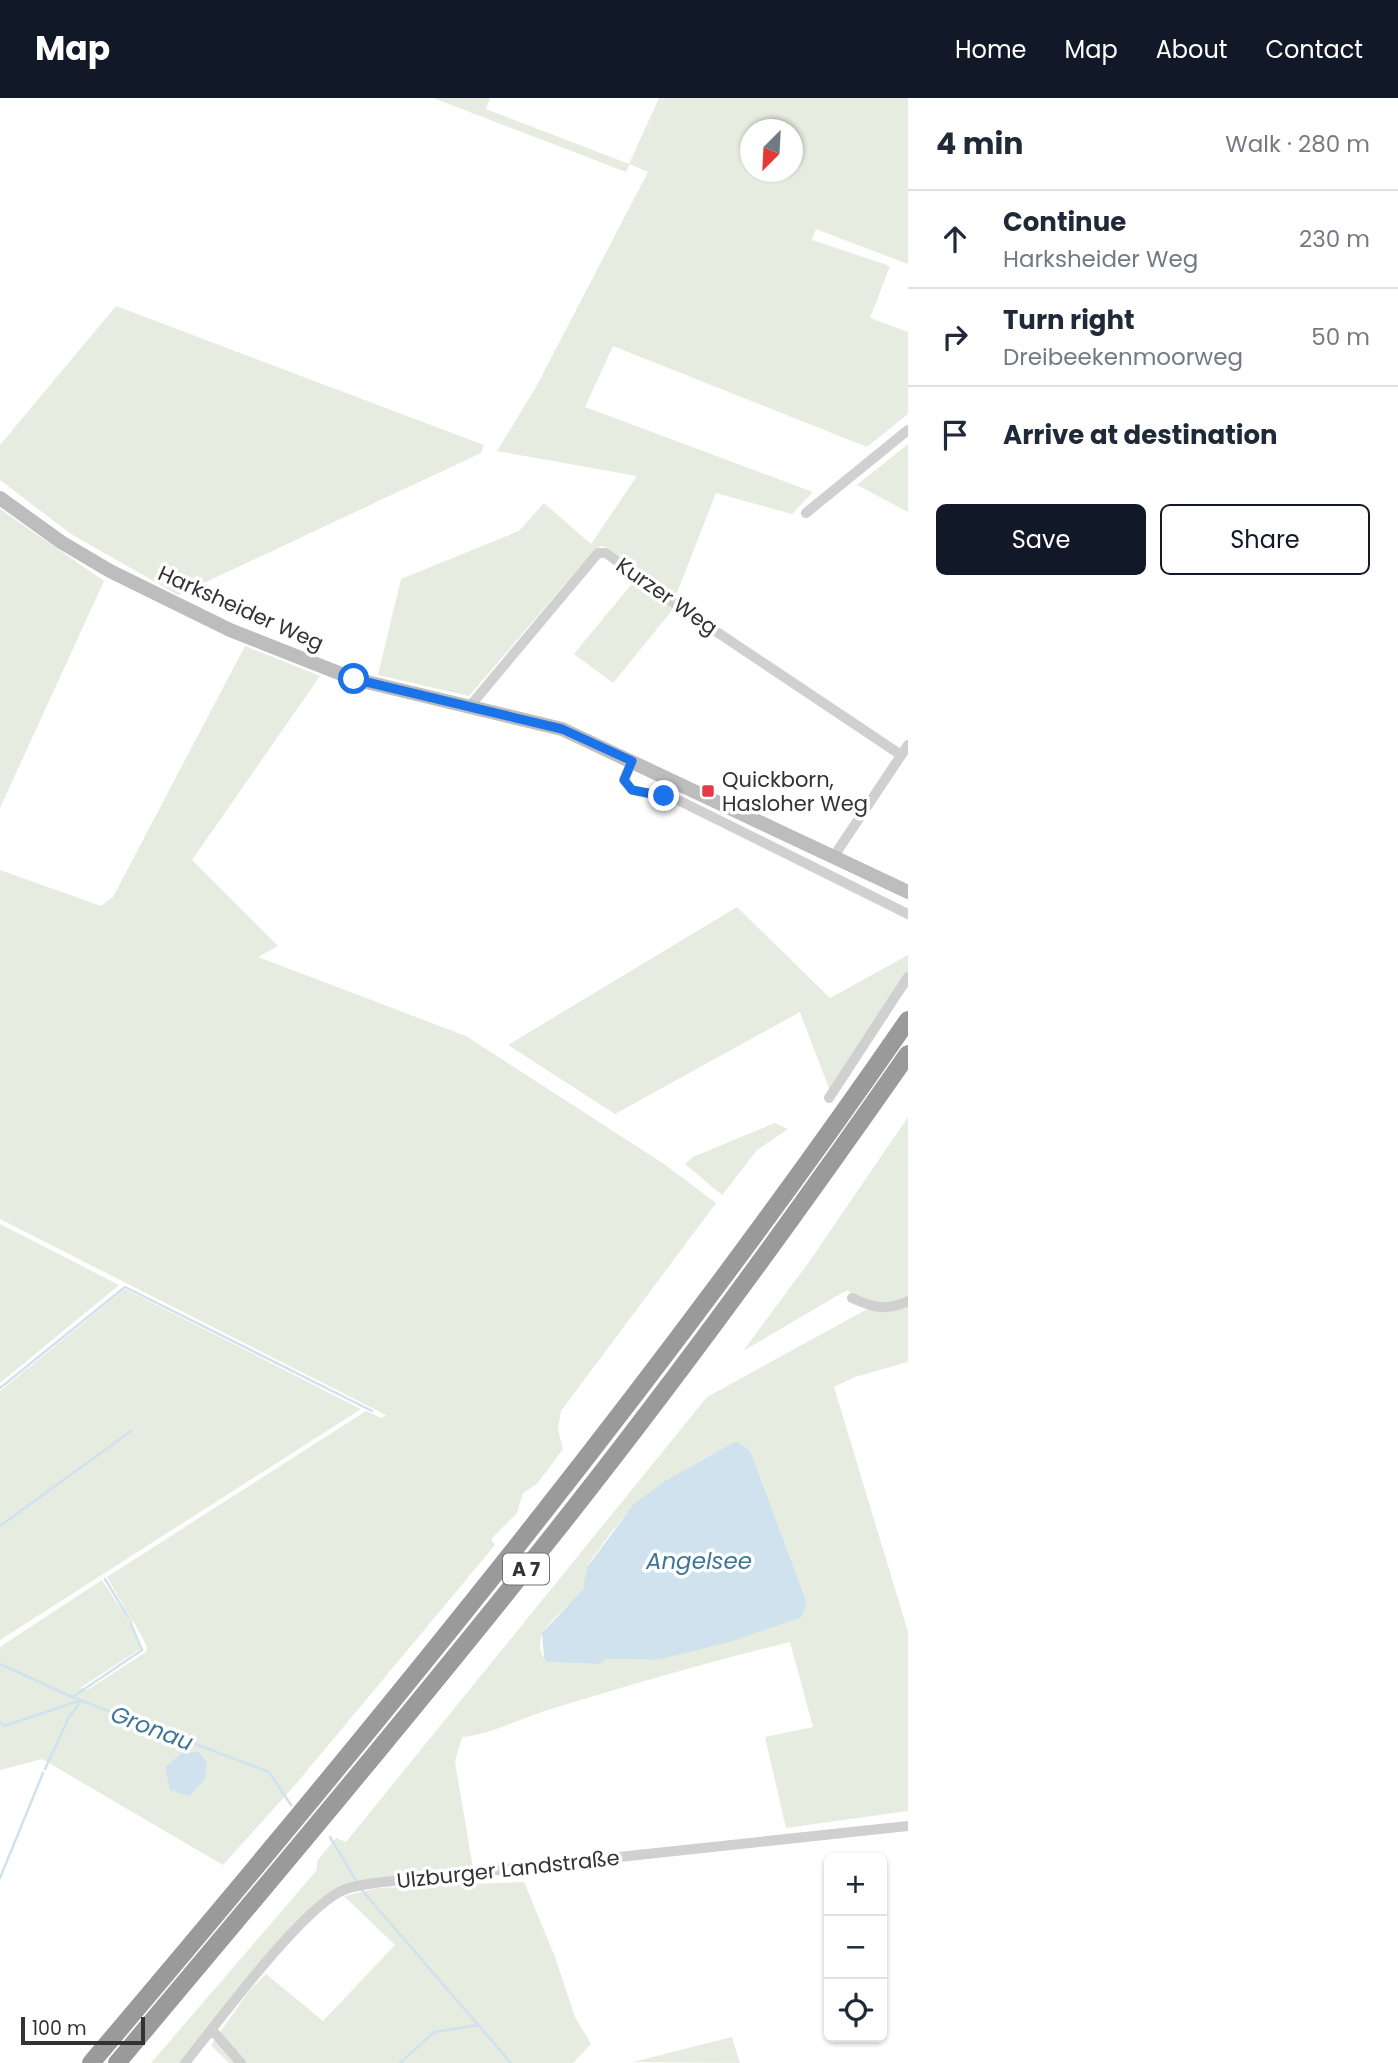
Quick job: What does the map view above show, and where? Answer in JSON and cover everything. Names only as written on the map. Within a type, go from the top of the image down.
[{"type":"highway","name":"A 7","points":[[91,2063],[391,1705],[549,1507],[762,1226],[908,1020]]},
{"type":"highway","name":"A 7","points":[[117,2063],[337,1802],[557,1530],[794,1216],[908,1054]]},
{"type":"main road","name":"Harksheider Weg","points":[[0,498],[61,542],[110,571],[230,630],[354,679],[562,729],[908,892]]},
{"type":"street","points":[[806,513],[908,430]]},
{"type":"street","name":"Kurzer Weg","points":[[470,706],[598,553],[606,553],[678,606],[901,755]]},
{"type":"street","points":[[834,856],[908,745]]},
{"type":"street","points":[[632,761],[624,780],[632,790],[680,801],[908,914]]},
{"type":"street","points":[[829,1098],[908,977]]},
{"type":"street","points":[[852,1298],[872,1307],[889,1309],[908,1301]]},
{"type":"street","name":"Ulzburger Landstraße","points":[[186,2063],[295,1930],[322,1901],[345,1889],[908,1826]]},
{"type":"street","points":[[212,2030],[241,2063]]},
{"type":"shaded area","points":[[433,98],[490,98],[486,109],[629,164],[659,98],[908,98],[908,264],[816,229],[812,240],[890,266],[870,318],[908,332],[908,414],[867,447],[613,346],[585,407],[813,492],[792,514],[716,493],[676,595],[608,548],[601,546],[594,550],[469,696],[378,675],[401,579],[519,531],[544,503],[591,544],[637,476],[497,451],[536,387],[648,172],[630,164],[626,172]]},
{"type":"shaded area","points":[[116,306],[484,445],[481,453],[178,595],[71,534],[0,480],[0,445]]},
{"type":"shaded area","points":[[908,444],[908,512],[857,485]]},
{"type":"shaded area","points":[[0,509],[104,581],[0,808]]},
{"type":"shaded area","points":[[635,580],[674,608],[613,683],[574,654]]},
{"type":"shaded area","points":[[245,646],[320,676],[192,860],[278,946],[258,957],[466,1036],[664,1164],[716,1203],[561,1411],[558,1429],[563,1449],[537,1484],[523,1493],[517,1513],[491,1539],[495,1545],[295,1785],[223,1865],[42,1759],[0,1770],[0,1647],[102,1580],[127,1618],[130,1617],[107,1577],[366,1411],[381,1418],[386,1415],[0,1219],[0,870],[101,906],[113,897]],"holes":[[[134,1622],[147,1647],[146,1652],[87,1690],[80,1688],[140,1649],[130,1624]]]},
{"type":"shaded area","points":[[737,907],[830,998],[908,955],[908,984],[830,1091],[800,1012],[615,1114],[508,1045]]},
{"type":"shaded area","points":[[908,1117],[908,1362],[855,1377],[834,1387],[908,1632],[908,1811],[786,1828],[765,1737],[813,1727],[790,1642],[642,1682],[462,1737],[455,1762],[473,1868],[345,1885],[321,1899],[182,2063],[151,2063],[317,1870],[317,1861],[336,1838],[346,1842],[707,1397],[871,1307],[847,1290],[743,1351],[809,1262]],"holes":[[[736,1441],[750,1450],[807,1603],[802,1617],[656,1660],[604,1659],[600,1664],[547,1662],[541,1651],[540,1641],[544,1631],[583,1588],[590,1561],[631,1510],[662,1484]]]},
{"type":"shaded area","points":[[775,1123],[788,1129],[757,1150],[722,1195],[685,1164],[693,1157]]},
{"type":"shaded area","points":[[0,1224],[119,1285],[0,1383]]},
{"type":"shaded area","points":[[125,1289],[361,1409],[0,1640],[0,1391]]},
{"type":"shaded area","points":[[524,1882],[555,1957],[575,2017],[591,2044],[573,2063],[229,2063],[211,2045],[249,1991],[266,1974],[323,2021],[395,1945],[344,1896],[378,1888]]},
{"type":"shaded area","points":[[732,2037],[740,2063],[633,2062]]},
{"type":"water","name":"Angelsee","points":[[736,1441],[750,1450],[807,1603],[802,1617],[729,1642],[656,1660],[605,1659],[600,1664],[547,1662],[544,1658],[542,1633],[583,1589],[587,1567],[634,1504],[665,1481]]},
{"type":"water","points":[[199,1752],[207,1763],[205,1779],[189,1796],[170,1790],[165,1767],[182,1753]]},
{"type":"waterway","points":[[0,1388],[125,1287],[372,1411]]},
{"type":"waterway","points":[[0,1526],[131,1431]]},
{"type":"waterway","points":[[105,1579],[128,1617]]},
{"type":"waterway","points":[[74,1696],[142,1650],[131,1624]]},
{"type":"waterway","name":"Gronau","points":[[0,1664],[72,1697],[269,1772],[291,1805]]},
{"type":"waterway","points":[[0,1722],[4,1726],[79,1701]]},
{"type":"waterway","points":[[45,1769],[69,1717],[81,1701]]},
{"type":"waterway","points":[[0,1878],[43,1773]]},
{"type":"waterway","name":"Gronau","points":[[330,1837],[357,1882]]},
{"type":"waterway","name":"Gronau","points":[[360,1888],[511,2063]]},
{"type":"waterway","points":[[400,2063],[434,2032],[479,2025]]},
{"type":"place","name":"Quickborn, Hasloher Weg","points":[[708,791]]},
{"type":"route","points":[[354,679],[562,729],[632,761],[624,780],[632,790],[664,796]]}]
